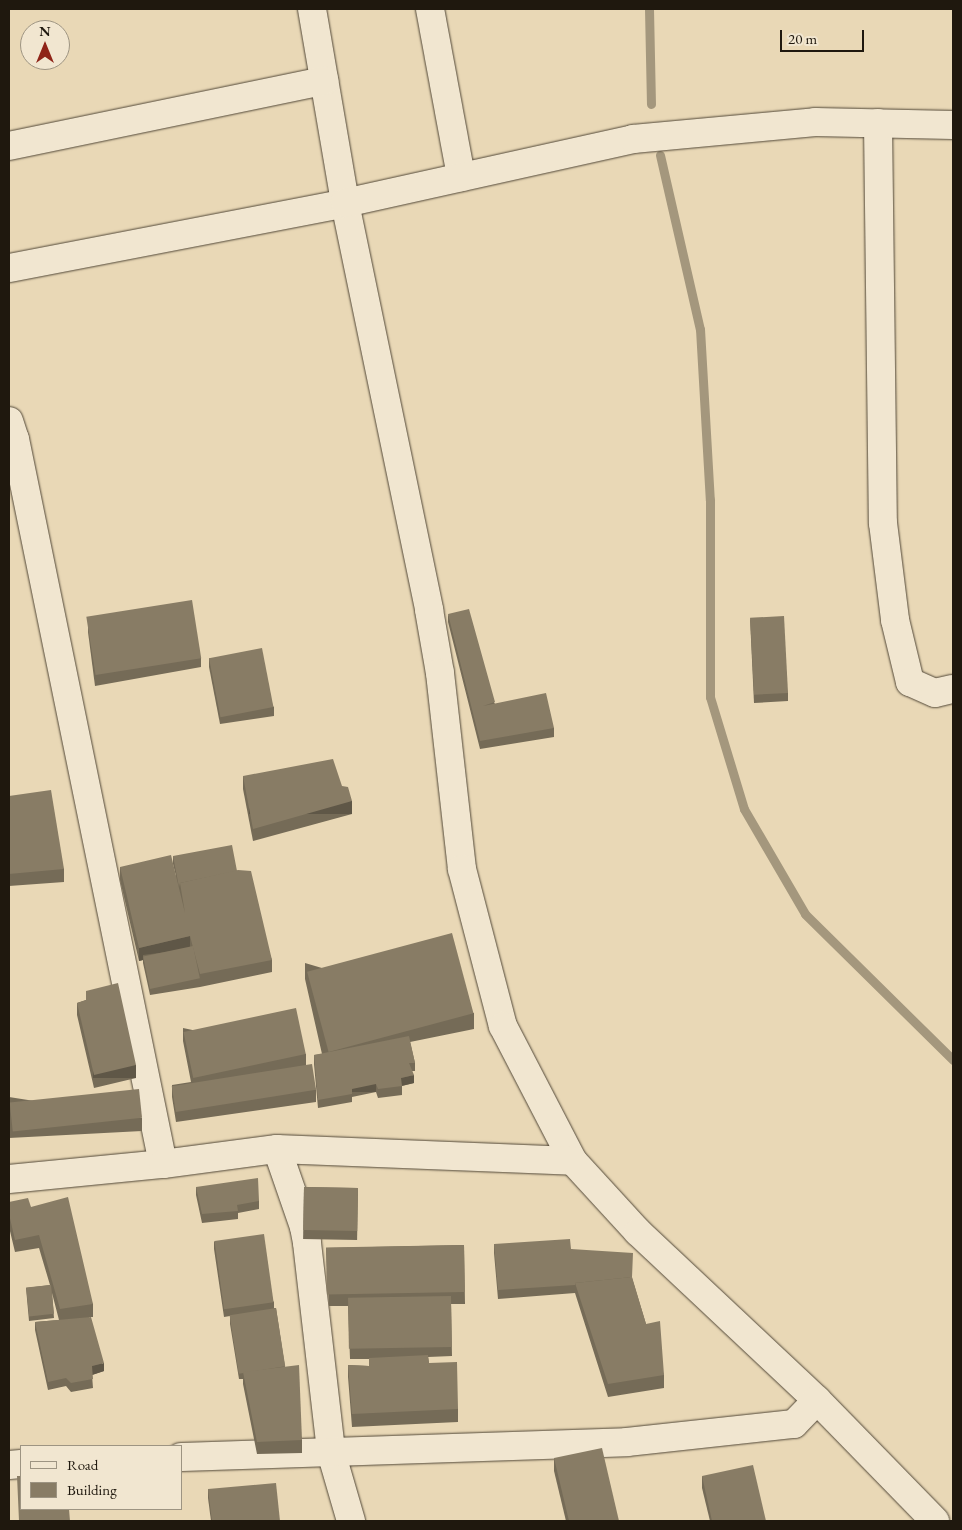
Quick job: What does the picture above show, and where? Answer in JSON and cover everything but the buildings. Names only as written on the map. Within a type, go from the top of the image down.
[{"type":"street","points":[[312,9],[345,203],[431,619],[440,673],[462,869],[503,1026],[573,1161],[638,1232],[817,1400],[935,1521]]},
{"type":"street","points":[[430,9],[461,177]]},
{"type":"street","points":[[9,146],[324,81]]},
{"type":"street","points":[[9,268],[345,203],[634,139],[815,122],[953,125]]},
{"type":"street","points":[[878,123],[883,523],[895,620],[910,682],[935,693],[953,689]]},
{"type":"street","points":[[9,421],[15,439],[163,1164]]},
{"type":"street","points":[[9,1178],[163,1164],[277,1149],[573,1161]]},
{"type":"street","points":[[277,1149],[304,1227],[332,1452],[351,1521]]},
{"type":"street","points":[[182,1456],[647,1440],[794,1424],[817,1400]]},
{"type":"waterway","points":[[649,9],[651,104]]},
{"type":"waterway","points":[[660,155],[700,329],[710,500],[710,697],[744,809],[805,914],[953,1060]]}]
